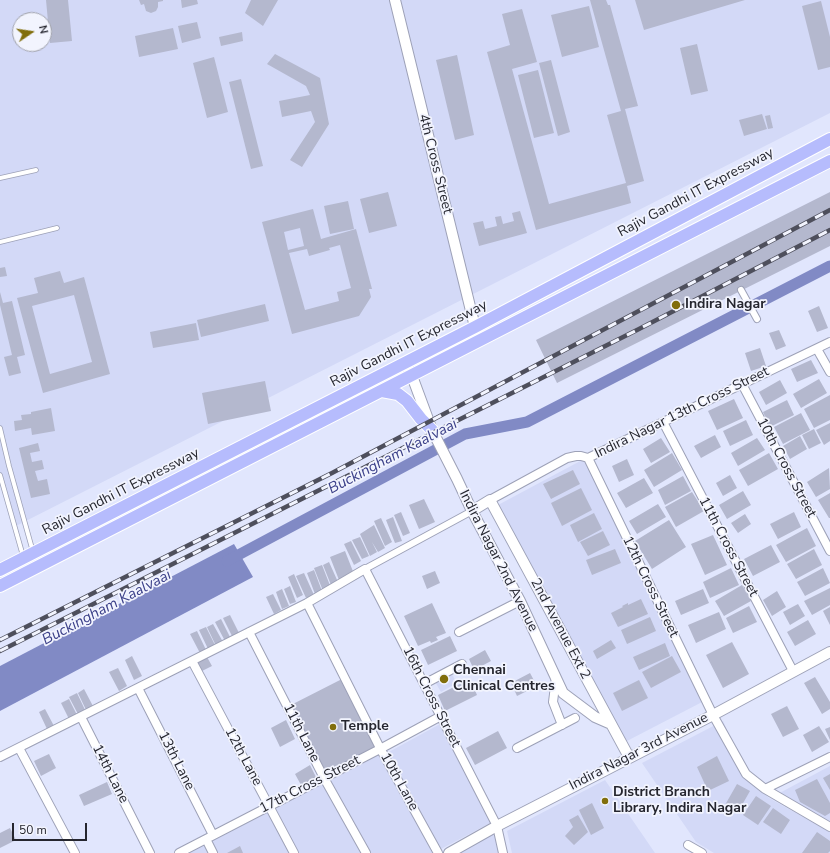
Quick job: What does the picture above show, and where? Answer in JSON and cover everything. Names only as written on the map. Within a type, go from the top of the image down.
[{"type":"main road","name":"Rajiv Gandhi IT Expressway","points":[[4,567],[406,363],[830,139]]},
{"type":"main road","name":"Rajiv Gandhi IT Expressway","points":[[0,586],[830,161]]},
{"type":"main road","points":[[382,391],[398,394],[407,401],[432,430]]},
{"type":"street","name":"4th Cross Street","points":[[395,0],[475,327]]},
{"type":"street","points":[[741,290],[757,320]]},
{"type":"street","name":"Indira Nagar 13th Cross Street","points":[[490,500],[567,458],[581,456],[588,458],[830,342]]},
{"type":"street","points":[[817,348],[830,372]]},
{"type":"street","name":"Indira Nagar 2nd Avenue","points":[[406,363],[432,430],[472,512],[520,601],[563,693],[595,717],[611,724]]},
{"type":"street","name":"10th Cross Street","points":[[742,384],[830,551]]},
{"type":"street","name":"11th Cross Street","points":[[663,422],[793,671]]},
{"type":"street","name":"12th Cross Street","points":[[588,458],[713,715],[746,774],[765,789],[830,827]]},
{"type":"street","points":[[0,757],[307,603],[365,569],[472,512],[490,500]]},
{"type":"street","name":"2nd Avenue Ext 2","points":[[490,500],[629,758]]},
{"type":"street","name":"16th Cross Street","points":[[365,569],[497,826],[503,853]]},
{"type":"street","points":[[459,632],[520,601]]},
{"type":"street","name":"10th Lane","points":[[307,603],[380,749],[438,853]]},
{"type":"street","name":"11th Lane","points":[[249,632],[324,778],[366,853]]},
{"type":"street","name":"Indira Nagar 3rd Avenue","points":[[449,853],[497,826],[713,715],[830,652]]},
{"type":"street","name":"12th Lane","points":[[192,661],[294,853]]},
{"type":"street","points":[[424,684],[462,664]]},
{"type":"street","points":[[556,678],[553,702],[562,725]]},
{"type":"street","name":"13th Lane","points":[[138,688],[209,837],[213,853]]},
{"type":"street","name":"17th Cross Street","points":[[179,853],[380,749],[440,716]]},
{"type":"street","name":"14th Lane","points":[[81,717],[150,853]]},
{"type":"street","points":[[517,748],[575,718]]},
{"type":"street","points":[[19,748],[75,853]]},
{"type":"street","points":[[765,789],[830,757]]},
{"type":"street","points":[[688,845],[702,853]]},
{"type":"lane","points":[[0,178],[36,170]]},
{"type":"lane","points":[[0,242],[57,228]]},
{"type":"lane","points":[[0,428],[28,556]]},
{"type":"lane","points":[[0,475],[28,556]]},
{"type":"shaded area","points":[[0,0],[830,0],[830,113],[12,528],[0,475]]},
{"type":"shaded area","points":[[584,459],[706,700],[625,742],[498,505]]},
{"type":"shaded area","name":"Chennai Clinical Centres","points":[[447,666],[457,683],[441,692],[431,675]]},
{"type":"shaded area","points":[[723,721],[749,779],[769,798],[830,832],[830,853],[714,853],[696,842],[642,763]]},
{"type":"shaded area","points":[[440,724],[492,822],[441,849],[387,753]]},
{"type":"shaded area","points":[[380,750],[437,853],[367,853],[326,779]]},
{"type":"shaded area","points":[[830,766],[830,827],[774,796]]},
{"type":"shaded area","points":[[324,778],[366,853],[178,853]]},
{"type":"shaded area","points":[[605,780],[655,853],[512,853],[507,831]]},
{"type":"shaded area","points":[[496,830],[501,853],[454,853]]},
{"type":"water","points":[[234,544],[253,577],[0,711],[0,666]]},
{"type":"building","points":[[46,0],[68,0],[72,41],[52,43],[52,12],[47,12]]},
{"type":"building","points":[[139,0],[163,1],[158,2],[156,11],[151,13],[146,11],[144,4],[141,5]]},
{"type":"building","points":[[181,0],[197,0],[198,4],[182,8]]},
{"type":"building","points":[[251,0],[278,0],[263,26],[245,13]]},
{"type":"building","points":[[590,0],[606,0],[608,5],[610,5],[638,106],[625,109],[644,181],[627,186],[631,203],[536,230],[487,52],[510,45],[502,14],[522,9],[537,62],[512,69],[549,204],[626,183],[607,115],[621,111]]},
{"type":"building","points":[[635,0],[745,0],[644,30]]},
{"type":"building","points":[[821,1],[830,37],[830,67],[818,70],[802,6]]},
{"type":"building","points":[[589,6],[599,47],[562,57],[551,15]]},
{"type":"building","points":[[197,22],[201,38],[182,43],[178,26]]},
{"type":"building","points":[[173,28],[178,49],[139,57],[135,36]]},
{"type":"building","points":[[242,32],[243,41],[221,46],[219,37]]},
{"type":"building","points":[[697,44],[708,91],[691,95],[680,48]]},
{"type":"building","points":[[275,54],[320,78],[329,124],[302,167],[290,160],[315,122],[311,111],[282,117],[279,101],[310,95],[306,86],[267,64]]},
{"type":"building","points":[[457,55],[474,135],[455,140],[436,60]]},
{"type":"building","points":[[214,57],[228,112],[207,118],[193,63]]},
{"type":"building","points":[[551,60],[570,132],[558,136],[539,63]]},
{"type":"building","points":[[538,70],[554,133],[534,138],[518,75]]},
{"type":"building","points":[[241,79],[263,166],[251,169],[229,82]]},
{"type":"building","points":[[762,114],[767,129],[744,136],[739,120]]},
{"type":"building","points":[[770,115],[773,128],[768,129],[765,116]]},
{"type":"building","points":[[388,192],[397,226],[369,233],[360,199]]},
{"type":"building","points":[[830,192],[830,246],[557,383],[536,340]]},
{"type":"building","points":[[348,201],[354,229],[330,234],[324,206]]},
{"type":"building","points":[[313,209],[321,239],[356,229],[372,289],[369,289],[371,297],[359,316],[292,334],[262,222]],"holes":[[[300,228],[304,246],[288,250],[284,232]],[[340,245],[351,288],[337,292],[339,301],[305,310],[289,253],[307,249],[309,256],[330,250],[329,248]]]},
{"type":"building","points":[[520,211],[527,233],[479,246],[473,223],[483,221],[485,229],[497,226],[495,217],[501,216],[503,224],[514,221],[512,213]]},
{"type":"building","points":[[5,267],[7,276],[0,277],[0,268]]},
{"type":"building","points":[[60,271],[64,283],[84,277],[110,374],[43,393],[17,298],[38,293],[34,278]],"holes":[[[74,295],[92,362],[50,374],[32,306]]]},
{"type":"building","points":[[0,292],[3,303],[12,301],[25,355],[17,357],[21,373],[9,376],[4,357],[12,355],[0,305]]},
{"type":"building","points":[[265,304],[269,321],[201,337],[197,320]]},
{"type":"building","points":[[819,306],[828,328],[817,332],[808,311]]},
{"type":"building","points":[[196,323],[199,340],[153,348],[150,332]]},
{"type":"building","points":[[779,330],[786,346],[776,350],[769,333]]},
{"type":"building","points":[[760,348],[766,366],[751,371],[745,353]]},
{"type":"building","points":[[811,360],[818,373],[797,382],[791,369]]},
{"type":"building","points":[[819,379],[827,393],[801,408],[793,394]]},
{"type":"building","points":[[780,380],[787,393],[766,405],[759,392]]},
{"type":"building","points":[[265,381],[271,411],[208,424],[202,393]]},
{"type":"building","points":[[830,395],[830,420],[814,428],[804,409]]},
{"type":"building","points":[[734,399],[743,418],[717,430],[708,411]]},
{"type":"building","points":[[787,400],[794,415],[770,427],[763,412]]},
{"type":"building","points":[[51,408],[55,431],[32,435],[31,428],[15,431],[14,421],[22,420],[21,415],[31,414],[31,412]]},
{"type":"building","points":[[801,413],[810,430],[783,444],[774,427]]},
{"type":"building","points":[[746,420],[753,435],[730,446],[723,431]]},
{"type":"building","points":[[830,423],[830,441],[824,445],[816,430]]},
{"type":"building","points":[[814,429],[821,443],[809,449],[802,435]]},
{"type":"building","points":[[715,435],[721,447],[701,458],[694,446]]},
{"type":"building","points":[[800,436],[807,449],[790,459],[783,446]]},
{"type":"building","points":[[661,438],[670,452],[651,463],[643,449]]},
{"type":"building","points":[[757,438],[765,450],[738,466],[731,453]]},
{"type":"building","points":[[38,443],[40,451],[30,453],[32,462],[42,460],[44,469],[35,471],[38,481],[47,479],[50,494],[31,498],[19,448]]},
{"type":"building","points":[[672,453],[682,470],[654,487],[644,470]]},
{"type":"building","points":[[769,453],[778,469],[748,486],[739,470]]},
{"type":"building","points":[[627,459],[634,475],[619,482],[612,466]]},
{"type":"building","points":[[829,468],[830,489],[816,497],[807,482]]},
{"type":"building","points":[[573,470],[580,484],[551,499],[543,484]]},
{"type":"building","points":[[730,475],[737,488],[723,496],[716,483]]},
{"type":"building","points":[[683,476],[691,491],[665,505],[658,490]]},
{"type":"building","points":[[644,478],[653,493],[626,508],[617,493]]},
{"type":"building","points":[[581,488],[592,510],[562,526],[551,503]]},
{"type":"building","points":[[743,491],[751,505],[727,519],[719,505]]},
{"type":"building","points":[[692,492],[704,511],[676,527],[665,507]]},
{"type":"building","points":[[830,493],[830,518],[829,518],[818,500]]},
{"type":"building","points":[[424,499],[435,522],[419,529],[409,505]]},
{"type":"building","points":[[658,504],[666,517],[637,534],[629,521]]},
{"type":"building","points":[[401,512],[410,533],[403,536],[394,515]]},
{"type":"building","points":[[794,512],[801,527],[778,539],[770,524]]},
{"type":"building","points":[[594,513],[602,529],[578,542],[570,525]]},
{"type":"building","points":[[745,514],[751,524],[738,533],[731,523]]},
{"type":"building","points":[[393,517],[402,541],[395,543],[386,520]]},
{"type":"building","points":[[381,518],[392,542],[385,546],[374,521]]},
{"type":"building","points":[[669,520],[686,547],[652,569],[635,541]]},
{"type":"building","points":[[374,525],[385,548],[378,552],[372,542],[377,552],[370,556],[360,534]]},
{"type":"building","points":[[807,528],[816,546],[786,562],[776,545]]},
{"type":"building","points":[[603,531],[610,545],[588,556],[580,542]]},
{"type":"building","points":[[713,535],[727,565],[705,575],[691,544]]},
{"type":"building","points":[[360,537],[369,556],[362,559],[352,540]]},
{"type":"building","points":[[351,541],[361,561],[354,565],[344,544]]},
{"type":"building","points":[[771,545],[780,562],[753,576],[744,559]]},
{"type":"building","points":[[615,549],[621,563],[592,575],[586,560]]},
{"type":"building","points":[[814,549],[822,565],[796,579],[787,564]]},
{"type":"building","points":[[345,551],[354,574],[339,580],[330,557]]},
{"type":"building","points":[[329,562],[338,582],[331,585],[323,565]]},
{"type":"building","points":[[322,565],[331,588],[323,591],[314,568]]},
{"type":"building","points":[[731,568],[739,585],[710,598],[703,582]]},
{"type":"building","points":[[823,568],[830,583],[805,596],[797,582]]},
{"type":"building","points":[[314,570],[322,591],[315,594],[307,573]]},
{"type":"building","points":[[435,571],[440,583],[427,589],[422,576]]},
{"type":"building","points":[[304,573],[314,595],[306,598],[296,576]]},
{"type":"building","points":[[294,574],[303,595],[297,598],[288,577]]},
{"type":"building","points":[[742,585],[751,601],[724,616],[715,601]]},
{"type":"building","points":[[290,586],[296,602],[290,604],[284,589]]},
{"type":"building","points":[[830,588],[830,605],[812,615],[804,601]]},
{"type":"building","points":[[282,589],[289,606],[282,609],[276,592]]},
{"type":"building","points":[[703,589],[709,603],[681,615],[675,601]]},
{"type":"building","points":[[777,591],[786,607],[772,616],[763,600]]},
{"type":"building","points":[[273,594],[281,610],[274,614],[266,597]]},
{"type":"building","points":[[641,599],[648,614],[618,627],[611,613],[628,603],[628,605]]},
{"type":"building","points":[[432,603],[446,633],[436,637],[438,640],[431,643],[430,641],[418,646],[404,616]]},
{"type":"building","points":[[798,604],[805,616],[790,625],[783,612]]},
{"type":"building","points":[[749,606],[757,622],[733,633],[726,618]]},
{"type":"building","points":[[830,607],[830,625],[823,611]]},
{"type":"building","points":[[719,612],[726,629],[696,643],[688,625]]},
{"type":"building","points":[[230,615],[240,635],[233,638],[223,618]]},
{"type":"building","points":[[650,617],[656,631],[627,644],[621,630]]},
{"type":"building","points":[[221,619],[232,641],[226,643],[215,622]]},
{"type":"building","points":[[808,620],[816,634],[795,646],[787,632]]},
{"type":"building","points":[[213,624],[223,642],[216,646],[207,627]]},
{"type":"building","points":[[206,627],[216,647],[209,651],[199,630]]},
{"type":"building","points":[[197,631],[207,652],[201,655],[190,634]]},
{"type":"building","points":[[450,636],[457,651],[428,665],[421,650]]},
{"type":"building","points":[[611,640],[616,648],[597,659],[593,651]]},
{"type":"building","points":[[732,642],[749,674],[723,688],[706,655]]},
{"type":"building","points":[[665,643],[670,656],[639,670],[633,657]]},
{"type":"building","points":[[485,650],[491,661],[474,670],[469,659]]},
{"type":"building","points":[[132,656],[142,676],[134,680],[125,660]]},
{"type":"building","points":[[672,656],[681,672],[651,688],[642,672]]},
{"type":"building","points":[[207,657],[212,666],[200,672],[195,663]]},
{"type":"building","points":[[118,668],[127,686],[119,691],[109,672]]},
{"type":"building","points":[[530,673],[537,686],[517,696],[511,683]]},
{"type":"building","points":[[815,677],[830,702],[830,709],[822,714],[804,683]]},
{"type":"building","name":"Temple","points":[[342,679],[377,748],[325,775],[289,706]]},
{"type":"building","points":[[470,679],[477,695],[445,711],[438,695]]},
{"type":"building","points":[[639,680],[648,698],[622,711],[613,693]]},
{"type":"building","points":[[84,689],[94,708],[87,712],[78,693]]},
{"type":"building","points":[[77,693],[86,712],[79,716],[69,697]]},
{"type":"building","points":[[69,699],[78,717],[70,721],[61,703]]},
{"type":"building","points":[[787,706],[799,729],[783,737],[771,714]]},
{"type":"building","points":[[45,709],[54,726],[47,729],[39,712]]},
{"type":"building","points":[[286,720],[295,739],[280,747],[271,728]]},
{"type":"building","points":[[819,726],[829,742],[812,752],[803,735]]},
{"type":"building","points":[[830,727],[830,740],[825,729]]},
{"type":"building","points":[[498,731],[507,748],[475,765],[466,748]]},
{"type":"building","points":[[49,754],[56,768],[41,776],[34,761]]},
{"type":"building","points":[[717,756],[729,781],[708,791],[697,767]]},
{"type":"building","points":[[310,765],[316,777],[301,785],[295,774]]},
{"type":"building","points":[[830,774],[830,790],[823,778]]},
{"type":"building","points":[[817,779],[830,803],[830,813],[825,816],[800,802],[795,790]]},
{"type":"building","points":[[107,782],[112,794],[84,806],[79,795]]},
{"type":"building","points":[[737,784],[750,791],[738,812],[725,805]]},
{"type":"building","points":[[756,796],[771,806],[758,825],[743,815]]},
{"type":"building","points":[[592,803],[604,828],[591,835],[579,810]]},
{"type":"building","points":[[773,808],[790,820],[781,834],[763,822]]},
{"type":"building","points":[[578,815],[588,832],[574,845],[565,836],[573,827],[569,820]]},
{"type":"building","points":[[10,828],[16,840],[0,848],[0,833]]},
{"type":"building","points":[[817,832],[830,841],[830,851],[828,853],[802,853]]},
{"type":"building","points":[[240,846],[243,853],[227,853]]},
{"type":"waterway","name":"Buckingham Kaalvaai","points":[[227,561],[465,434],[527,422],[830,266]]},
{"type":"railway","points":[[0,640],[332,473],[830,210]]},
{"type":"railway","points":[[0,651],[639,329],[830,230]]},
{"type":"place","name":"Indira Nagar","points":[[676,305]]},
{"type":"place","name":"Chennai Clinical Centres","points":[[444,679]]},
{"type":"place","name":"Temple","points":[[333,727]]},
{"type":"place","name":"District Branch Library, Indira Nagar","points":[[605,801]]}]
